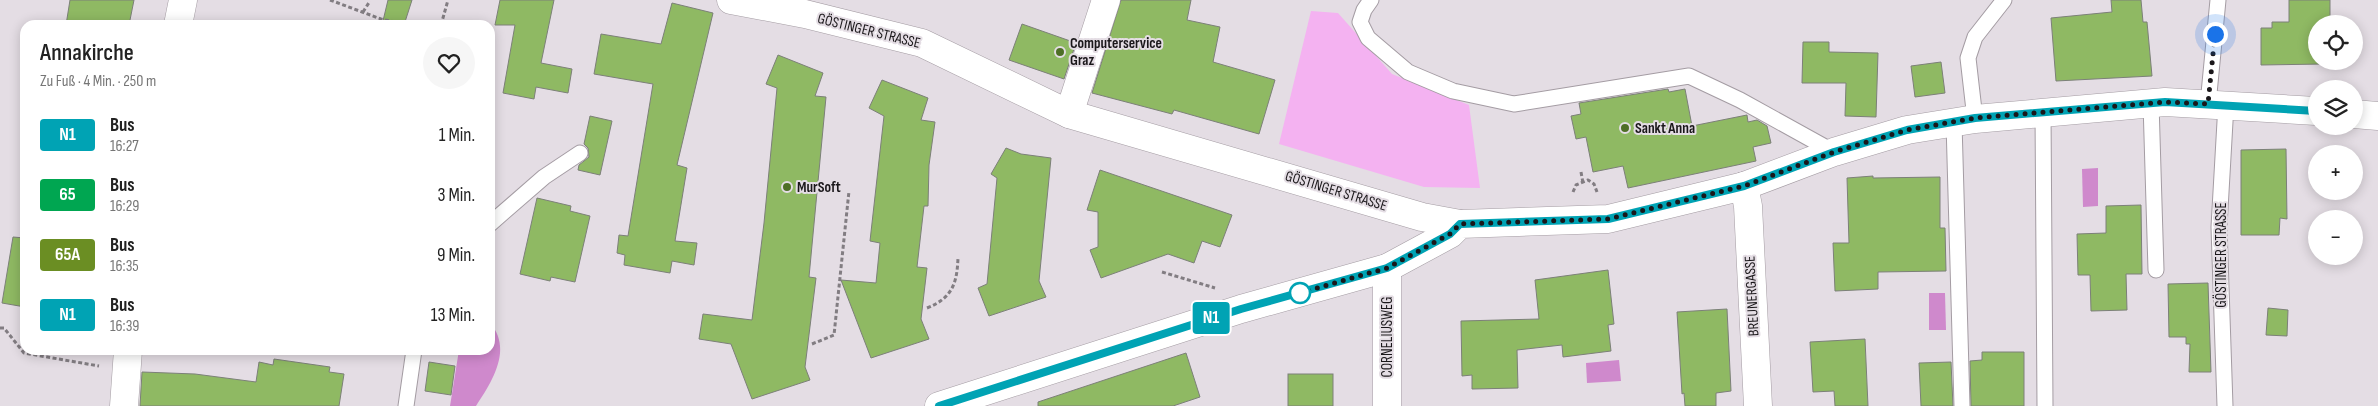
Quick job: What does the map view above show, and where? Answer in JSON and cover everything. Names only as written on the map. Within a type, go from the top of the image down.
[{"type":"street","points":[[179,20],[183,0]]},
{"type":"street","name":"GÖSTINGER STRASSE","points":[[731,0],[805,14],[922,43],[1069,114],[1422,217],[1460,224],[1608,219],[1744,186],[1834,152],[1907,130],[1965,121],[2151,103],[2217,104],[2308,110]]},
{"type":"street","points":[[1069,114],[1106,0]]},
{"type":"street","points":[[2363,115],[2378,116]]},
{"type":"street","name":"BREUNERGASSE","points":[[1744,186],[1748,206],[1758,406]]},
{"type":"street","points":[[940,406],[991,397],[1241,309],[1387,268],[1450,234],[1460,224]]},
{"type":"street","name":"CORNELIUSWEG","points":[[1387,268],[1387,406]]},
{"type":"street","points":[[124,406],[128,355]]},
{"type":"lane","points":[[1371,0],[1364,10],[1360,22],[1368,38],[1408,72],[1453,91],[1514,104],[1689,76],[1758,109],[1834,152]]},
{"type":"lane","points":[[1962,406],[1965,121],[1968,58],[1975,37],[2004,0]]},
{"type":"lane","points":[[2217,104],[2218,0]]},
{"type":"lane","points":[[2151,103],[2156,270]]},
{"type":"lane","name":"GÖSTINGER STRASSE","points":[[2217,104],[2225,406]]},
{"type":"lane","points":[[2044,112],[2045,406]]},
{"type":"lane","points":[[495,220],[544,177],[580,153]]},
{"type":"lane","points":[[406,406],[413,355]]},
{"type":"path","points":[[442,20],[448,0]]},
{"type":"path","points":[[333,1],[390,20]]},
{"type":"path","points":[[362,12],[370,2]]},
{"type":"path","points":[[1581,172],[1583,182]]},
{"type":"path","points":[[1572,195],[1576,185],[1588,180],[1597,190]]},
{"type":"path","points":[[812,344],[834,335],[849,191]]},
{"type":"path","points":[[927,308],[941,303],[951,291],[957,275],[958,258]]},
{"type":"path","points":[[1162,272],[1230,292],[1241,309]]},
{"type":"path","points":[[0,328],[4,328],[20,348]]},
{"type":"path","points":[[36,355],[99,366]]},
{"type":"shaded area","points":[[1311,11],[1338,13],[1392,74],[1469,105],[1480,188],[1424,187],[1279,144]]},
{"type":"shaded area","points":[[2098,168],[2098,206],[2083,207],[2082,169]]},
{"type":"shaded area","points":[[1929,293],[1945,293],[1946,330],[1929,330]]},
{"type":"shaded area","points":[[495,330],[500,344],[500,354],[494,376],[488,387],[476,406],[450,406],[458,355],[495,355]]},
{"type":"shaded area","points":[[1619,360],[1621,381],[1587,383],[1586,363]]},
{"type":"building","points":[[70,0],[134,0],[130,20],[67,20]]},
{"type":"building","points":[[388,0],[412,0],[406,20],[383,20]]},
{"type":"building","points":[[500,0],[554,0],[541,63],[572,69],[568,93],[536,87],[534,99],[503,93],[515,25],[495,25]]},
{"type":"building","points":[[1121,0],[1191,0],[1187,20],[1220,27],[1213,62],[1275,80],[1259,134],[1174,110],[1172,114],[1092,93]]},
{"type":"building","points":[[2111,0],[2141,0],[2143,22],[2147,22],[2152,76],[2056,81],[2051,18],[2112,12]]},
{"type":"building","points":[[2289,0],[2330,0],[2330,15],[2308,15],[2308,64],[2261,65],[2261,28],[2272,28],[2272,22],[2289,22]]},
{"type":"building","points":[[672,3],[713,13],[677,165],[687,168],[675,241],[697,243],[694,265],[672,261],[670,273],[624,265],[625,255],[617,253],[619,235],[628,236],[653,84],[594,74],[601,34],[661,44]]},
{"type":"building","points":[[1022,24],[1076,43],[1064,79],[1009,60]]},
{"type":"building","points":[[1803,42],[1829,42],[1829,52],[1878,53],[1876,117],[1845,116],[1846,83],[1802,83]]},
{"type":"building","points":[[778,55],[823,73],[815,96],[826,97],[809,277],[816,278],[805,367],[810,380],[752,399],[731,344],[699,339],[703,314],[752,320],[764,223],[777,88],[766,84]]},
{"type":"building","points":[[1941,62],[1945,93],[1915,97],[1911,66]]},
{"type":"building","points":[[882,80],[928,98],[921,120],[935,122],[929,165],[928,206],[924,206],[917,267],[927,268],[921,319],[929,339],[871,358],[841,280],[876,283],[880,243],[870,241],[884,116],[869,108]]},
{"type":"building","points":[[1668,89],[1669,92],[1685,89],[1692,126],[1747,115],[1748,122],[1757,120],[1767,126],[1771,143],[1753,147],[1756,161],[1628,188],[1623,166],[1593,172],[1586,137],[1576,139],[1571,116],[1581,114],[1579,103]]},
{"type":"building","points":[[590,116],[612,121],[600,175],[578,170],[579,165],[589,157],[588,148],[584,144]]},
{"type":"building","points":[[1006,148],[1021,154],[1051,158],[1039,281],[1046,297],[989,316],[978,288],[987,284],[997,178],[991,174]]},
{"type":"building","points":[[2286,149],[2287,219],[2280,218],[2279,235],[2241,235],[2241,150]]},
{"type":"building","points":[[1100,170],[1232,215],[1220,247],[1202,241],[1194,263],[1168,254],[1101,278],[1090,250],[1098,247],[1098,212],[1087,210]]},
{"type":"building","points":[[1873,176],[1873,178],[1940,177],[1940,228],[1945,228],[1946,271],[1878,272],[1878,289],[1835,291],[1833,243],[1849,243],[1847,178]]},
{"type":"building","points":[[537,198],[571,206],[570,211],[590,216],[575,282],[551,277],[550,281],[520,274]]},
{"type":"building","points":[[2141,205],[2142,274],[2126,274],[2127,310],[2091,311],[2090,275],[2078,275],[2077,234],[2106,233],[2106,206]]},
{"type":"building","points":[[13,237],[20,238],[20,306],[2,303]]},
{"type":"building","points":[[1608,270],[1614,324],[1608,325],[1611,351],[1563,357],[1562,345],[1517,350],[1518,388],[1472,389],[1472,375],[1462,376],[1461,321],[1539,319],[1535,280]]},
{"type":"building","points":[[2208,283],[2211,372],[2189,372],[2190,344],[2186,344],[2186,337],[2169,337],[2168,284]]},
{"type":"building","points":[[2268,308],[2288,310],[2287,336],[2266,335]]},
{"type":"building","points":[[1727,309],[1731,391],[1716,393],[1716,406],[1685,406],[1684,393],[1682,394],[1677,312]]},
{"type":"building","points":[[1865,339],[1868,406],[1835,406],[1834,391],[1813,392],[1810,342]]},
{"type":"building","points":[[1982,352],[2024,352],[2024,406],[1971,406],[1970,361],[1982,360]]},
{"type":"building","points":[[1186,353],[1200,397],[1173,406],[1038,406],[1038,402]]},
{"type":"building","points":[[274,359],[330,367],[329,372],[344,374],[339,406],[140,406],[142,372],[195,374],[256,382],[259,362],[273,365]]},
{"type":"building","points":[[429,362],[455,366],[451,395],[425,391]]},
{"type":"building","points":[[1951,362],[1953,406],[1921,406],[1919,363]]},
{"type":"building","points":[[1288,374],[1333,374],[1333,406],[1288,406]]},
{"type":"bus line","name":"N1","points":[[939,406],[1241,309],[1387,268],[1450,234],[1460,224],[1608,219],[1744,186],[1834,152],[1907,130],[1975,118],[2165,102],[2226,104],[2308,110]]},
{"type":"place","name":"Computerservice Graz","points":[[1060,52]]},
{"type":"place","name":"Sankt Anna","points":[[1625,128]]},
{"type":"place","name":"MurSoft","points":[[787,187]]},
{"type":"route","points":[[1300,293],[1387,268],[1450,234],[1460,224],[1608,219],[1744,186],[1834,152],[1907,130],[1975,118],[2044,112],[2165,102],[2208,104],[2215,34]]}]
